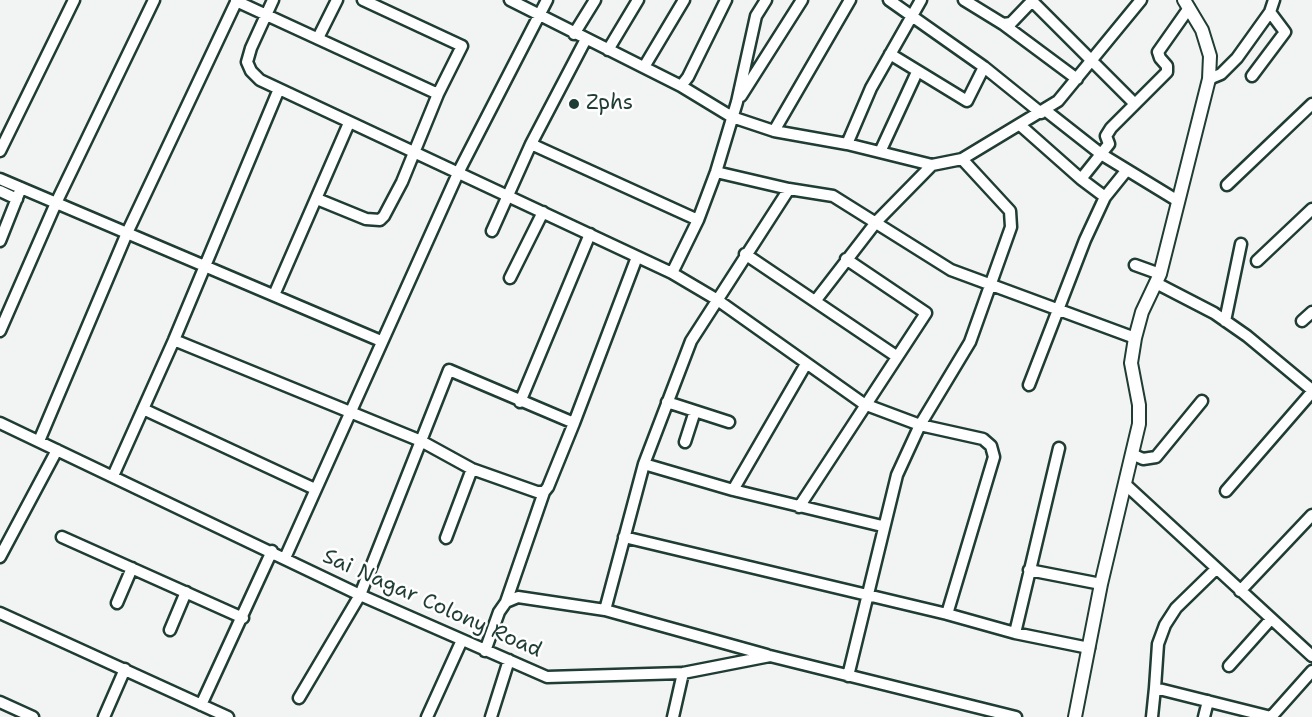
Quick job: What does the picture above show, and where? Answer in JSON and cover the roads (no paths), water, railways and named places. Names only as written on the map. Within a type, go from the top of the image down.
[{"type":"street","points":[[0,151],[75,0]]},
{"type":"street","points":[[0,331],[56,203],[154,0]]},
{"type":"street","points":[[273,0],[250,48],[248,62],[250,70],[260,80],[349,123],[459,171],[507,197],[672,273],[716,299],[864,404],[920,425],[982,439],[991,446],[994,458],[947,614]]},
{"type":"street","points":[[318,38],[337,0]]},
{"type":"street","points":[[317,199],[366,219],[380,220],[387,213],[416,152],[438,94],[462,46],[387,5],[363,0]]},
{"type":"street","points":[[510,0],[681,86],[732,117],[774,130],[847,144],[932,165],[962,159],[1043,112],[1067,93],[1090,60],[1141,0]]},
{"type":"street","points":[[285,558],[459,171],[547,0]]},
{"type":"street","points":[[574,34],[595,0]]},
{"type":"street","points":[[608,50],[638,0]]},
{"type":"street","points":[[644,67],[684,0]]},
{"type":"street","points":[[681,86],[688,77],[726,0]]},
{"type":"street","points":[[672,273],[698,220],[716,172],[737,102],[756,16],[766,0]]},
{"type":"street","points":[[737,102],[802,0]]},
{"type":"street","points":[[774,130],[850,0]]},
{"type":"street","points":[[889,0],[913,15],[1101,154],[1178,201]]},
{"type":"street","points":[[847,144],[890,54],[921,0]]},
{"type":"street","points":[[964,0],[1003,24],[1077,79]]},
{"type":"street","points":[[1003,24],[1011,23],[1032,0],[1135,104]]},
{"type":"street","points":[[1209,79],[1230,66],[1270,12],[1274,0]]},
{"type":"street","points":[[39,441],[127,233],[237,1],[438,94]]},
{"type":"street","points":[[1075,717],[1101,584],[1139,424],[1139,405],[1131,363],[1135,338],[1142,312],[1158,278],[1209,79],[1210,56],[1202,30],[1186,4],[1158,52],[1167,66],[1167,72],[1111,129],[1106,136],[1109,144],[1081,179]]},
{"type":"street","points":[[1252,76],[1285,32],[1270,12]]},
{"type":"street","points":[[492,231],[531,144],[586,39]]},
{"type":"street","points":[[890,54],[967,101],[984,67]]},
{"type":"street","points":[[880,152],[917,72]]},
{"type":"street","points":[[113,476],[174,340],[279,89]]},
{"type":"street","points":[[1227,185],[1312,104]]},
{"type":"street","points":[[274,296],[349,123]]},
{"type":"street","points":[[1020,125],[1105,197]]},
{"type":"street","points":[[531,144],[698,220]]},
{"type":"street","points":[[848,676],[882,526],[897,476],[920,425],[970,342],[1011,226],[1012,217],[962,159]]},
{"type":"street","points":[[816,300],[877,221],[932,165]]},
{"type":"street","points":[[1029,385],[1105,197],[1126,171]]},
{"type":"street","points":[[716,172],[789,189],[833,196],[877,221],[951,270],[1135,338]]},
{"type":"street","points":[[0,179],[19,194]]},
{"type":"street","points":[[605,610],[644,464],[691,341],[789,189]]},
{"type":"street","points":[[0,191],[56,203],[381,341]]},
{"type":"street","points":[[0,241],[19,194]]},
{"type":"street","points":[[510,278],[543,213]]},
{"type":"street","points":[[1257,261],[1310,217]]},
{"type":"street","points":[[520,402],[590,234]]},
{"type":"street","points":[[1225,321],[1241,244]]},
{"type":"street","points":[[745,254],[897,356]]},
{"type":"street","points":[[485,651],[499,612],[506,602],[544,492],[574,423],[637,257]]},
{"type":"street","points":[[799,507],[864,404],[926,313],[846,259]]},
{"type":"street","points":[[1135,265],[1225,321],[1312,391],[1226,491]]},
{"type":"street","points":[[1302,321],[1312,312]]},
{"type":"street","points":[[174,340],[421,441],[472,469],[537,492],[544,492]]},
{"type":"street","points":[[733,490],[806,363]]},
{"type":"street","points":[[299,698],[360,595],[449,370],[574,423]]},
{"type":"street","points":[[1132,454],[1143,459],[1156,457],[1203,401]]},
{"type":"street","points":[[667,402],[729,422]]},
{"type":"street","points":[[143,409],[315,489]]},
{"type":"street","points":[[685,442],[694,411]]},
{"type":"street","name":"Sai Nagar Colony Road","points":[[0,423],[360,595],[547,677],[683,673],[770,656],[1016,717]]},
{"type":"street","points":[[1015,633],[1059,448]]},
{"type":"street","points":[[0,557],[57,450]]},
{"type":"street","points":[[644,464],[733,490],[882,526]]},
{"type":"street","points":[[446,538],[472,469]]},
{"type":"street","points":[[1125,484],[1312,656]]},
{"type":"street","points":[[1240,591],[1312,515]]},
{"type":"street","points":[[62,537],[243,618]]},
{"type":"street","points":[[624,537],[947,614],[1015,633],[1089,648]]},
{"type":"street","points":[[201,705],[272,551]]},
{"type":"street","points":[[117,603],[132,568]]},
{"type":"street","points":[[1152,717],[1158,644],[1165,626],[1176,608],[1216,569]]},
{"type":"street","points":[[1029,570],[1101,584]]},
{"type":"street","points":[[170,630],[186,592]]},
{"type":"street","points":[[506,602],[518,597],[605,610],[770,656]]},
{"type":"street","points":[[0,613],[228,717]]},
{"type":"street","points":[[1229,666],[1271,619]]},
{"type":"street","points":[[426,717],[462,640]]},
{"type":"street","points":[[491,717],[509,660]]},
{"type":"street","points":[[104,717],[124,669]]},
{"type":"street","points":[[1155,688],[1271,717],[1312,671]]},
{"type":"street","points":[[673,717],[683,673]]},
{"type":"street","points":[[1204,717],[1208,701]]},
{"type":"street","points":[[0,702],[33,717]]},
{"type":"place","name":"Zphs","points":[[574,104]]}]
